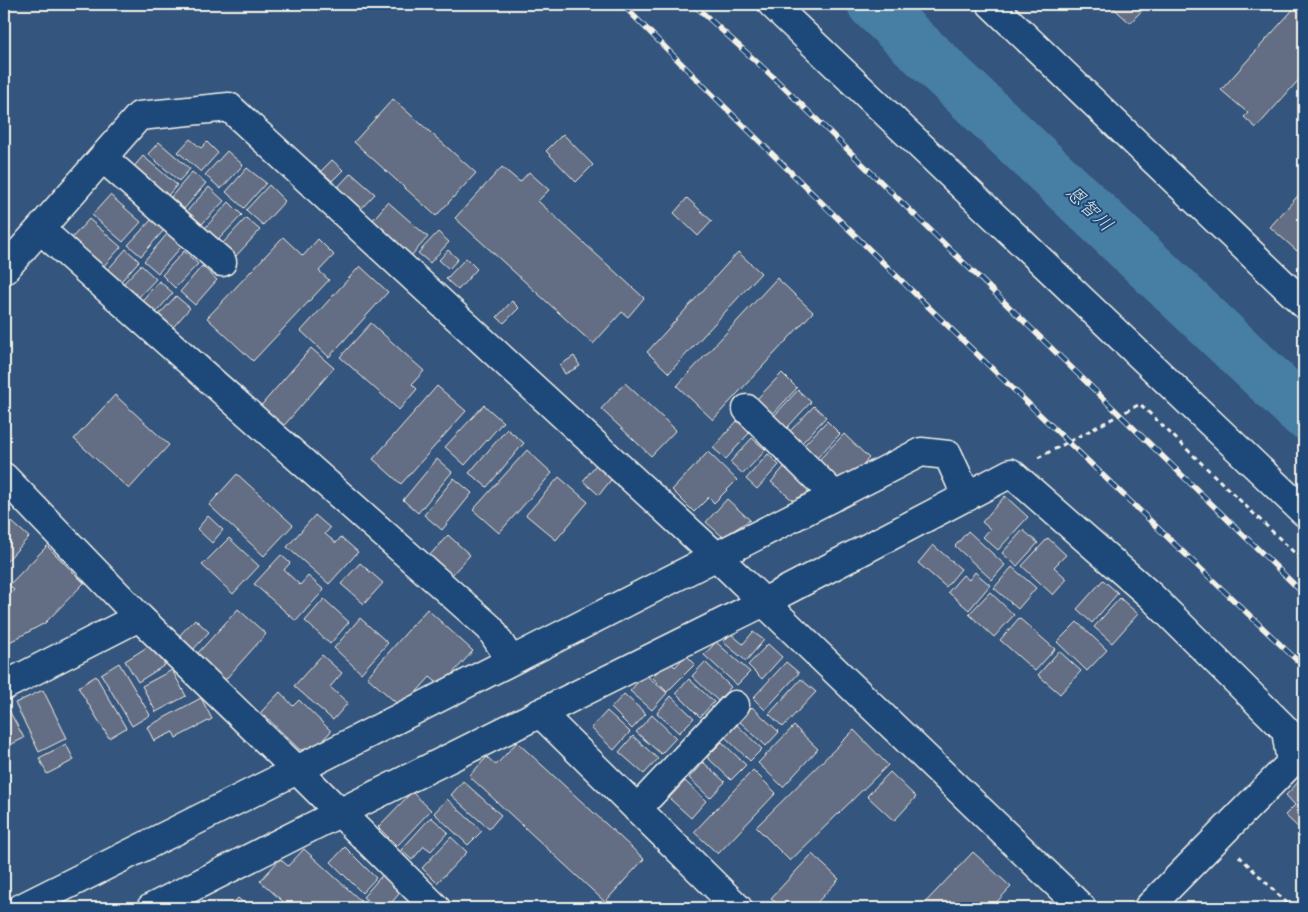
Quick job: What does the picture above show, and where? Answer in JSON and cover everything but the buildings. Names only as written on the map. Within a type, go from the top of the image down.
[{"type":"street","points":[[772,4],[1304,512]]},
{"type":"street","points":[[991,4],[1304,304]]},
{"type":"street","points":[[4,270],[139,116],[229,108],[764,602],[1082,908]]},
{"type":"street","points":[[104,158],[222,262]]},
{"type":"street","points":[[40,229],[490,628],[511,661]]},
{"type":"street","points":[[747,409],[835,496]]},
{"type":"street","points":[[21,908],[297,770],[921,452],[948,455],[967,496]]},
{"type":"street","points":[[151,908],[764,602],[1011,473],[1152,596],[1286,730],[1291,763],[1148,908]]},
{"type":"street","points":[[4,477],[139,618],[297,770],[436,908]]},
{"type":"street","points":[[4,686],[139,618]]},
{"type":"street","points":[[637,809],[735,705]]},
{"type":"street","points":[[540,713],[738,908]]},
{"type":"path","points":[[1011,473],[1140,404],[1304,562]]},
{"type":"path","points":[[1218,836],[1292,908]]},
{"type":"waterway","name":"恩智川","points":[[873,4],[1304,413]]},
{"type":"railway","points":[[622,4],[960,338],[1304,667]]},
{"type":"railway","points":[[693,4],[771,75],[1304,594]]}]
